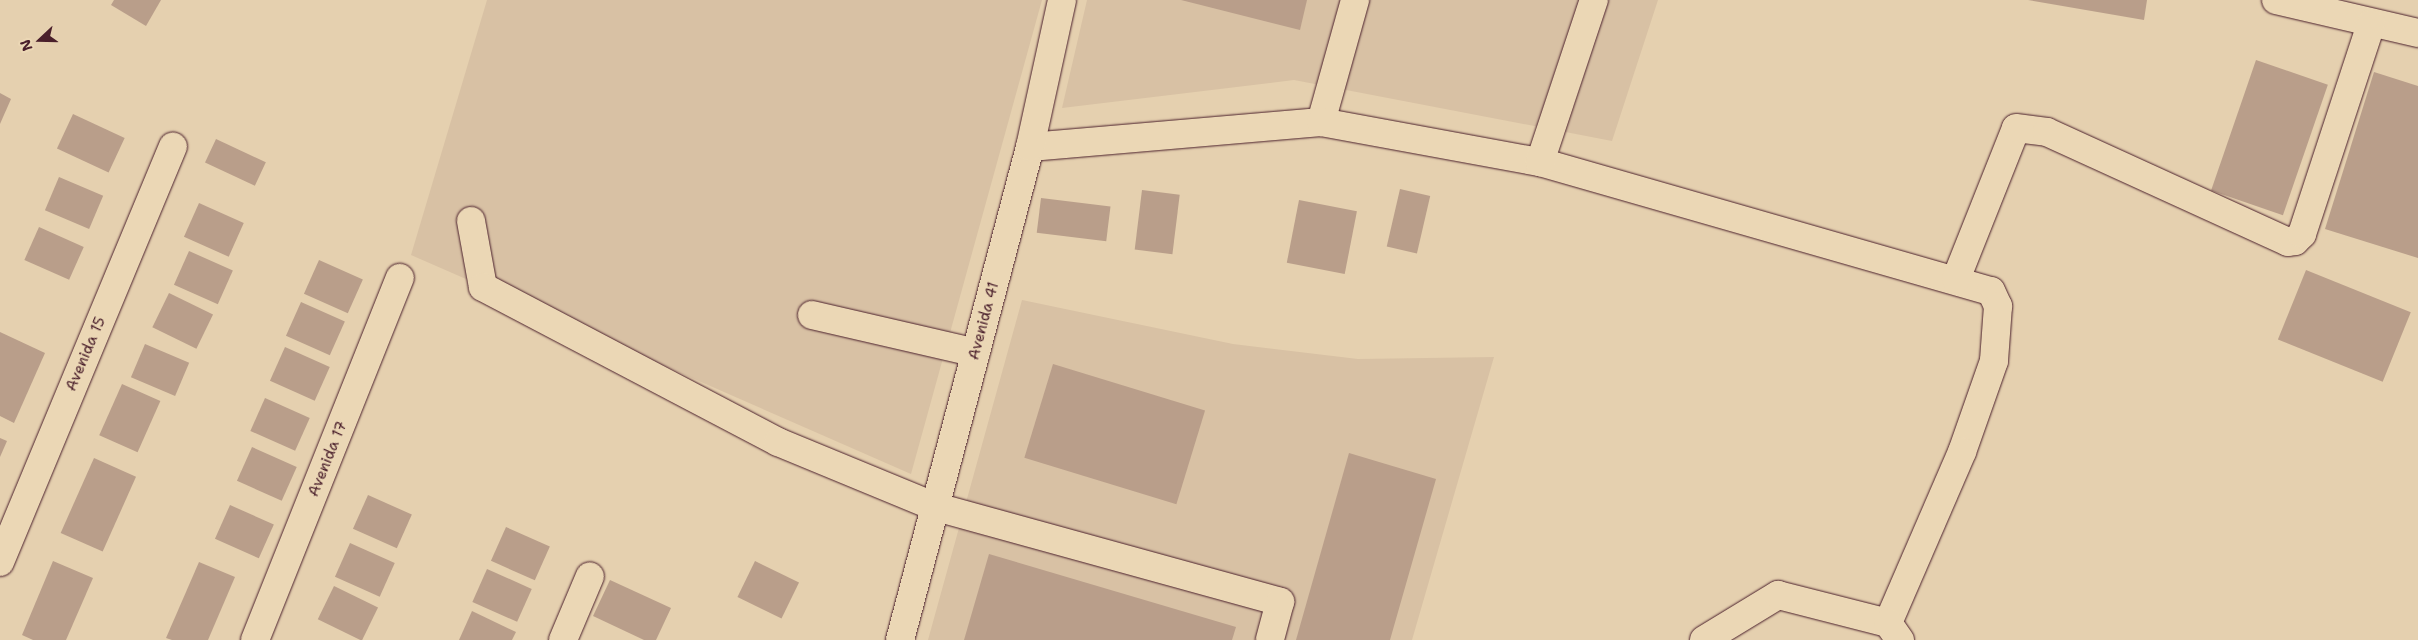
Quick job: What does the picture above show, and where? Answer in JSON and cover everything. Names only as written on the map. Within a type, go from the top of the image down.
[{"type":"street","name":"Avenida 41","points":[[900,640],[1030,147],[1062,0]]},
{"type":"street","points":[[1321,122],[1355,0]]},
{"type":"street","points":[[1540,162],[1594,0]]},
{"type":"street","points":[[2276,0],[2371,24],[2418,33]]},
{"type":"street","points":[[1956,279],[2016,128],[2047,132],[2288,242],[2295,241],[2302,234],[2371,24]]},
{"type":"street","points":[[1030,147],[1321,122],[1540,162],[1956,279],[1991,291],[1998,306],[1994,361],[1894,632],[1778,596],[1704,640]]},
{"type":"street","name":"Avenida 15","points":[[0,562],[173,147]]},
{"type":"street","points":[[471,221],[483,287],[778,442],[936,507],[1280,602],[1270,640]]},
{"type":"street","name":"Avenida 17","points":[[255,640],[400,278]]},
{"type":"street","points":[[812,315],[976,354]]},
{"type":"street","points":[[563,640],[590,576]]},
{"type":"shaded area","points":[[487,0],[1042,0],[911,474],[411,255]]},
{"type":"shaded area","points":[[1087,0],[1658,0],[1612,141],[1294,80],[1062,108]]},
{"type":"shaded area","points":[[1022,300],[1233,344],[1358,359],[1494,357],[1412,640],[928,640]]},
{"type":"building","points":[[114,0],[161,0],[146,26],[111,5]]},
{"type":"building","points":[[1181,0],[1307,0],[1300,30]]},
{"type":"building","points":[[2028,0],[2147,0],[2144,20]]},
{"type":"building","points":[[2256,60],[2328,85],[2283,215],[2211,190]]},
{"type":"building","points":[[2374,72],[2418,86],[2418,258],[2325,229]]},
{"type":"building","points":[[0,93],[11,99],[0,124]]},
{"type":"building","points":[[73,114],[125,138],[109,173],[57,148]]},
{"type":"building","points":[[216,139],[266,162],[255,186],[205,163]]},
{"type":"building","points":[[59,177],[103,196],[89,229],[45,210]]},
{"type":"building","points":[[1400,189],[1430,196],[1417,253],[1387,246]]},
{"type":"building","points":[[1142,190],[1180,195],[1172,254],[1135,250]]},
{"type":"building","points":[[1041,198],[1110,207],[1106,241],[1037,233]]},
{"type":"building","points":[[1299,200],[1357,211],[1345,274],[1287,263]]},
{"type":"building","points":[[199,203],[244,223],[229,257],[184,237]]},
{"type":"building","points":[[39,227],[84,247],[69,280],[24,260]]},
{"type":"building","points":[[189,251],[233,271],[218,304],[174,285]]},
{"type":"building","points":[[319,260],[363,280],[348,313],[304,294]]},
{"type":"building","points":[[2306,270],[2411,312],[2383,382],[2278,340]]},
{"type":"building","points":[[169,293],[213,314],[196,349],[152,327]]},
{"type":"building","points":[[301,302],[345,322],[330,355],[286,336]]},
{"type":"building","points":[[0,332],[45,353],[14,423],[0,416]]},
{"type":"building","points":[[145,344],[189,363],[175,396],[131,377]]},
{"type":"building","points":[[285,347],[330,367],[315,401],[270,381]]},
{"type":"building","points":[[1053,364],[1205,410],[1176,504],[1024,458]]},
{"type":"building","points":[[122,384],[160,401],[138,452],[99,435]]},
{"type":"building","points":[[265,398],[310,418],[295,451],[250,431]]},
{"type":"building","points":[[0,438],[7,441],[0,457]]},
{"type":"building","points":[[252,447],[297,467],[282,501],[237,481]]},
{"type":"building","points":[[1349,453],[1436,479],[1390,640],[1296,640]]},
{"type":"building","points":[[94,458],[136,477],[103,552],[61,533]]},
{"type":"building","points":[[368,495],[412,515],[397,548],[353,529]]},
{"type":"building","points":[[230,505],[274,525],[259,558],[215,539]]},
{"type":"building","points":[[506,527],[550,547],[535,580],[491,561]]},
{"type":"building","points":[[350,543],[395,563],[380,597],[335,577]]},
{"type":"building","points":[[989,554],[1236,627],[1232,640],[964,640]]},
{"type":"building","points":[[53,561],[93,578],[66,640],[33,640],[22,635]]},
{"type":"building","points":[[755,561],[799,582],[782,618],[737,597]]},
{"type":"building","points":[[199,562],[235,577],[208,640],[172,640],[166,638]]},
{"type":"building","points":[[487,569],[532,589],[517,622],[472,602]]},
{"type":"building","points":[[610,580],[671,608],[656,640],[644,640],[593,616]]},
{"type":"building","points":[[334,586],[378,607],[362,640],[318,619]]},
{"type":"building","points":[[472,611],[516,632],[512,640],[459,640]]}]
